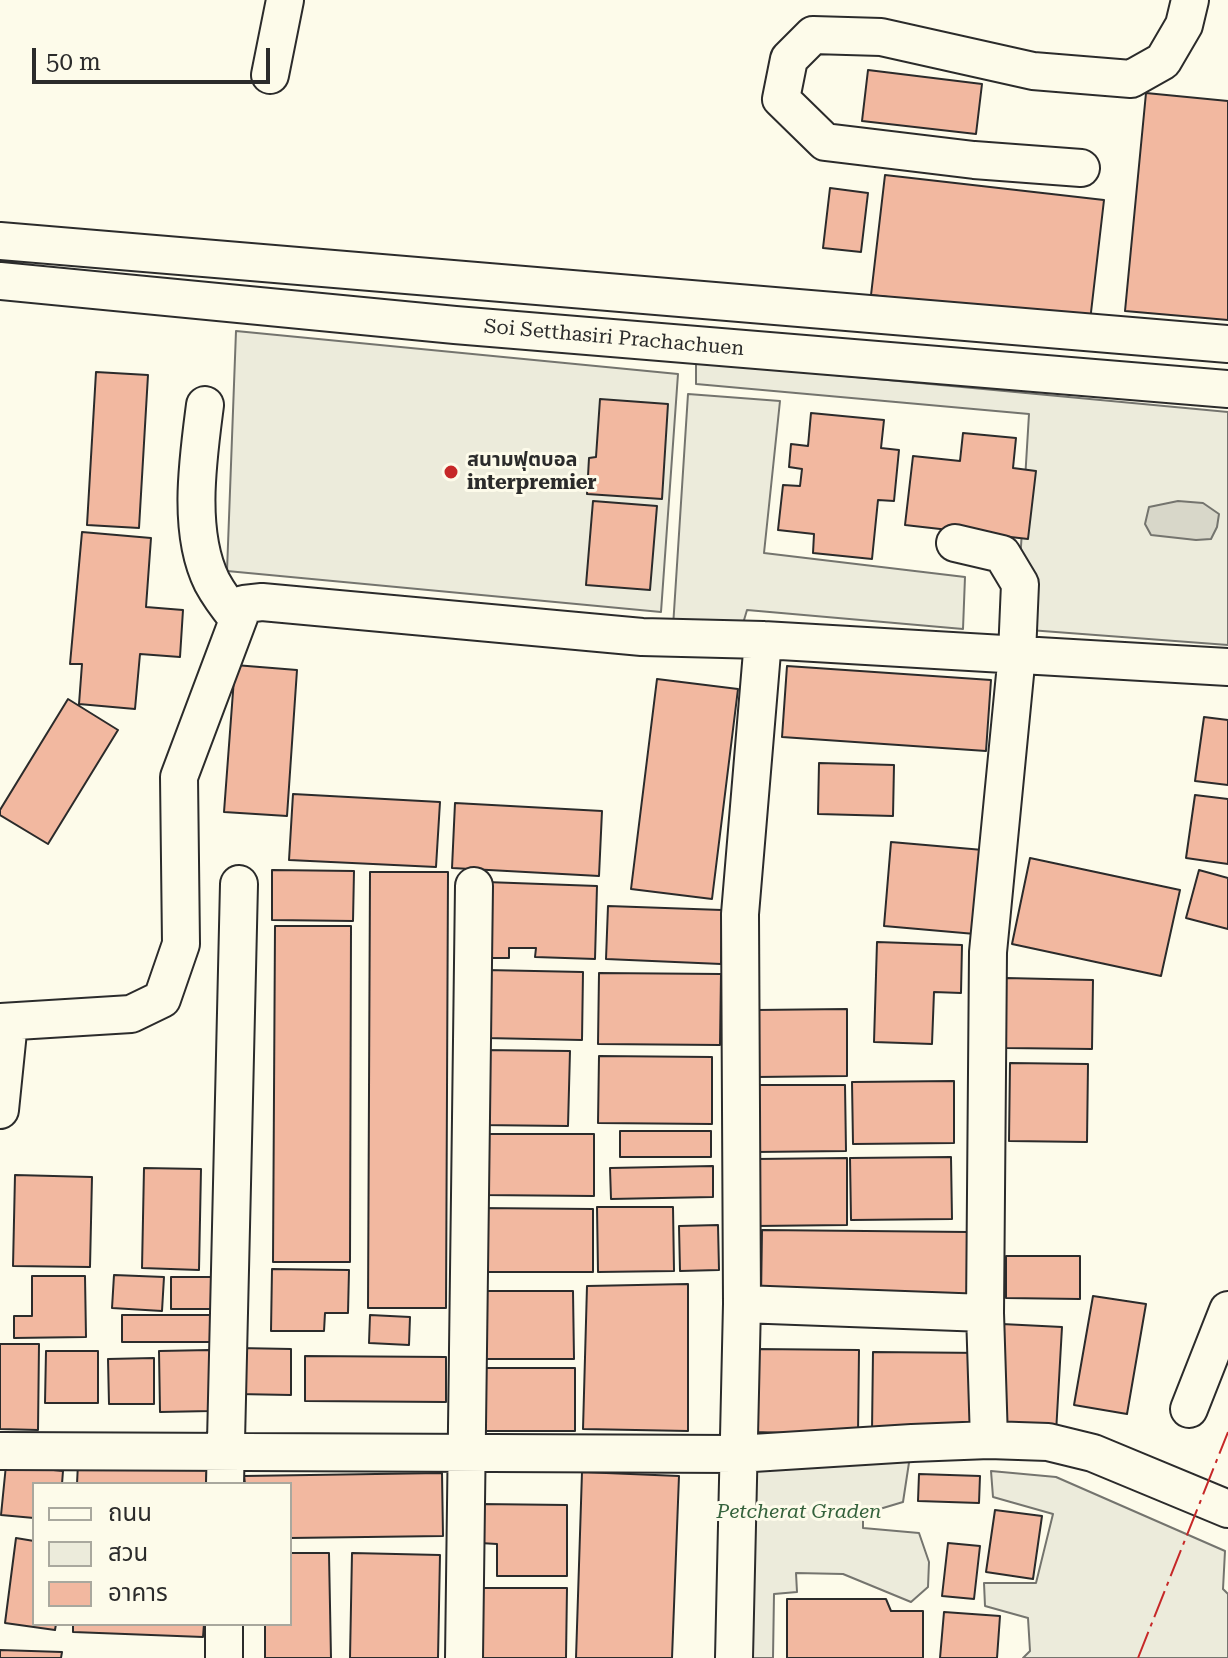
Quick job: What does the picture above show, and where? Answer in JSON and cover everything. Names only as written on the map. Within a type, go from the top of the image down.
[{"type":"street","points":[[270,75],[285,0]]},
{"type":"street","points":[[1081,168],[974,160],[825,142],[781,99],[789,59],[813,35],[881,37],[1033,71],[1131,79],[1163,61],[1184,25],[1190,0]]},
{"type":"street","points":[[0,241],[1228,344]]},
{"type":"street","name":"Soi Setthasiri Prachachuen","points":[[0,281],[455,325],[1228,389]]},
{"type":"street","points":[[205,405],[197,471],[198,522],[211,581],[237,618]]},
{"type":"street","points":[[955,543],[1002,554],[1020,584],[1017,654],[988,952],[985,1313],[989,1440]]},
{"type":"street","points":[[0,1110],[4,1022],[131,1014],[162,999],[181,944],[179,777],[244,604],[262,602],[642,637],[763,640],[1228,667]]},
{"type":"street","points":[[734,1658],[742,1304],[740,914],[763,640]]},
{"type":"street","points":[[225,1468],[239,884]]},
{"type":"street","points":[[464,1658],[474,886]]},
{"type":"street","points":[[742,1304],[985,1313]]},
{"type":"street","points":[[1189,1409],[1228,1310]]},
{"type":"street","points":[[0,1451],[225,1468],[467,1453],[737,1454],[989,1440],[1048,1442],[1093,1453],[1228,1509]]},
{"type":"street","points":[[224,1626],[224,1658]]},
{"type":"green space","name":"สนามฟุตบอล interpremier","points":[[236,331],[678,374],[661,612],[227,571]]},
{"type":"green space","points":[[696,362],[1228,412],[1228,645],[1016,629],[1029,414],[696,384]]},
{"type":"green space","points":[[688,394],[780,401],[764,553],[965,577],[963,629],[747,610],[739,637],[673,627]]},
{"type":"green space","name":"Petcherat Graden","points":[[912,1443],[903,1502],[863,1514],[863,1528],[919,1533],[929,1562],[928,1587],[911,1602],[843,1574],[796,1573],[797,1592],[774,1594],[773,1658],[734,1658],[737,1454]]},
{"type":"green space","points":[[991,1471],[1056,1477],[1225,1551],[1223,1589],[1228,1594],[1228,1658],[1023,1658],[1030,1651],[1028,1618],[985,1606],[984,1583],[1036,1583],[1053,1514],[993,1497]]},
{"type":"shaded area","points":[[1178,501],[1203,503],[1219,514],[1211,539],[1151,535],[1145,524],[1149,507]]},
{"type":"building","points":[[868,70],[982,84],[976,134],[862,121]]},
{"type":"building","points":[[1146,93],[1228,101],[1228,320],[1125,311]]},
{"type":"building","points":[[885,175],[1104,200],[1090,321],[871,295]]},
{"type":"building","points":[[830,188],[868,193],[861,252],[823,248]]},
{"type":"building","points":[[96,372],[148,375],[139,528],[87,525]]},
{"type":"building","points":[[600,399],[668,404],[662,499],[587,494],[589,458],[596,457]]},
{"type":"building","points":[[811,413],[884,420],[881,448],[899,450],[894,501],[878,500],[872,559],[813,553],[814,534],[778,530],[783,485],[800,486],[802,469],[789,467],[791,444],[808,446]]},
{"type":"building","points":[[963,433],[1016,438],[1013,468],[1036,471],[1028,539],[905,525],[913,456],[960,461]]},
{"type":"building","points":[[593,501],[657,506],[650,590],[586,585]]},
{"type":"building","points":[[82,532],[151,538],[146,607],[183,610],[180,657],[140,654],[135,709],[79,704],[82,664],[70,664]]},
{"type":"building","points":[[235,665],[297,670],[287,816],[224,812]]},
{"type":"building","points":[[787,666],[991,680],[986,751],[782,737]]},
{"type":"building","points":[[657,679],[738,689],[712,899],[631,889]]},
{"type":"building","points":[[68,699],[118,730],[48,844],[0,815],[0,810]]},
{"type":"building","points":[[1204,717],[1228,720],[1228,785],[1195,781]]},
{"type":"building","points":[[819,763],[894,765],[893,816],[818,814]]},
{"type":"building","points":[[293,794],[440,802],[436,867],[289,860]]},
{"type":"building","points":[[1195,795],[1228,799],[1228,864],[1186,858]]},
{"type":"building","points":[[455,803],[602,811],[599,876],[452,868]]},
{"type":"building","points":[[891,842],[983,850],[975,934],[884,926]]},
{"type":"building","points":[[1030,858],[1180,890],[1161,976],[1012,944]]},
{"type":"building","points":[[272,870],[354,871],[353,921],[272,920]]},
{"type":"building","points":[[1199,870],[1228,878],[1228,929],[1186,918]]},
{"type":"building","points":[[370,872],[448,872],[446,1308],[368,1308]]},
{"type":"building","points":[[486,882],[597,886],[595,959],[535,957],[536,948],[509,948],[509,958],[484,958]]},
{"type":"building","points":[[608,906],[722,910],[721,964],[606,959]]},
{"type":"building","points":[[275,926],[351,926],[350,1262],[273,1262]]},
{"type":"building","points":[[877,942],[962,945],[961,993],[934,992],[932,1044],[874,1042]]},
{"type":"building","points":[[486,970],[583,972],[582,1040],[485,1038]]},
{"type":"building","points":[[599,973],[721,974],[720,1045],[598,1044]]},
{"type":"building","points":[[1006,978],[1093,980],[1092,1049],[1006,1048]]},
{"type":"building","points":[[847,1009],[847,1076],[756,1077],[756,1010]]},
{"type":"building","points":[[481,1050],[570,1051],[568,1126],[479,1125]]},
{"type":"building","points":[[599,1056],[712,1057],[712,1124],[598,1123]]},
{"type":"building","points":[[1010,1063],[1088,1064],[1087,1142],[1009,1141]]},
{"type":"building","points":[[954,1081],[954,1143],[853,1144],[852,1082]]},
{"type":"building","points":[[754,1085],[845,1085],[846,1151],[755,1152]]},
{"type":"building","points":[[620,1131],[711,1131],[711,1157],[620,1157]]},
{"type":"building","points":[[481,1134],[594,1134],[594,1196],[481,1195]]},
{"type":"building","points":[[951,1157],[952,1219],[851,1220],[850,1158]]},
{"type":"building","points":[[847,1158],[847,1225],[756,1226],[756,1159]]},
{"type":"building","points":[[713,1166],[713,1197],[611,1199],[610,1168]]},
{"type":"building","points":[[144,1168],[201,1169],[199,1270],[142,1268]]},
{"type":"building","points":[[15,1175],[92,1177],[90,1267],[13,1266]]},
{"type":"building","points":[[597,1207],[673,1207],[674,1271],[598,1272]]},
{"type":"building","points":[[479,1208],[593,1209],[593,1272],[479,1272]]},
{"type":"building","points":[[718,1225],[719,1270],[680,1271],[679,1226]]},
{"type":"building","points":[[762,1230],[969,1232],[969,1300],[761,1298]]},
{"type":"building","points":[[1006,1256],[1080,1256],[1080,1299],[1006,1298]]},
{"type":"building","points":[[272,1269],[349,1270],[348,1313],[325,1313],[324,1331],[271,1331]]},
{"type":"building","points":[[114,1275],[164,1277],[162,1311],[112,1308]]},
{"type":"building","points":[[32,1276],[85,1276],[86,1337],[14,1338],[14,1316],[32,1316]]},
{"type":"building","points":[[171,1277],[212,1277],[212,1309],[171,1309]]},
{"type":"building","points":[[688,1284],[688,1431],[583,1429],[587,1286]]},
{"type":"building","points":[[477,1291],[573,1291],[574,1359],[478,1359]]},
{"type":"building","points":[[1093,1296],[1146,1304],[1127,1414],[1074,1405]]},
{"type":"building","points":[[122,1315],[213,1315],[212,1342],[122,1342]]},
{"type":"building","points":[[370,1315],[410,1317],[409,1345],[369,1343]]},
{"type":"building","points":[[1002,1324],[1062,1327],[1056,1433],[1000,1430]]},
{"type":"building","points":[[0,1344],[39,1344],[38,1430],[0,1429]]},
{"type":"building","points":[[238,1348],[291,1349],[291,1395],[237,1394]]},
{"type":"building","points":[[757,1349],[859,1350],[858,1435],[754,1432]]},
{"type":"building","points":[[210,1350],[211,1411],[160,1412],[159,1351]]},
{"type":"building","points":[[46,1351],[98,1351],[98,1403],[45,1403]]},
{"type":"building","points":[[873,1352],[985,1353],[985,1430],[872,1431]]},
{"type":"building","points":[[305,1356],[446,1357],[446,1402],[305,1401]]},
{"type":"building","points":[[154,1358],[154,1404],[109,1404],[108,1359]]},
{"type":"building","points":[[477,1368],[575,1368],[575,1431],[477,1431]]},
{"type":"building","points":[[78,1463],[207,1467],[206,1482],[77,1482]]},
{"type":"building","points":[[6,1465],[63,1471],[62,1482],[32,1482],[32,1518],[1,1515]]},
{"type":"building","points":[[582,1472],[679,1476],[672,1658],[576,1658]]},
{"type":"building","points":[[442,1473],[443,1536],[292,1538],[292,1482],[245,1482],[244,1476]]},
{"type":"building","points":[[919,1474],[980,1476],[979,1503],[918,1501]]},
{"type":"building","points":[[480,1504],[567,1505],[567,1576],[497,1576],[497,1544],[480,1543]]},
{"type":"building","points":[[995,1510],[1042,1516],[1033,1579],[986,1572]]},
{"type":"building","points":[[16,1538],[32,1541],[32,1626],[56,1626],[55,1630],[5,1623]]},
{"type":"building","points":[[948,1543],[980,1546],[974,1599],[942,1596]]},
{"type":"building","points":[[292,1553],[329,1553],[331,1658],[265,1658],[265,1626],[292,1626]]},
{"type":"building","points":[[352,1553],[440,1555],[438,1658],[350,1658]]},
{"type":"building","points":[[479,1588],[567,1588],[566,1658],[478,1658]]},
{"type":"building","points":[[787,1599],[886,1599],[891,1611],[923,1611],[923,1658],[787,1658]]},
{"type":"building","points":[[944,1612],[1000,1616],[997,1658],[940,1658]]},
{"type":"building","points":[[73,1626],[204,1626],[203,1637],[73,1632]]},
{"type":"building","points":[[0,1650],[62,1652],[61,1658],[0,1658]]},
{"type":"power","points":[[1138,1658],[1228,1432]]},
{"type":"place","name":"สนามฟุตบอล interpremier","points":[[451,472]]}]
